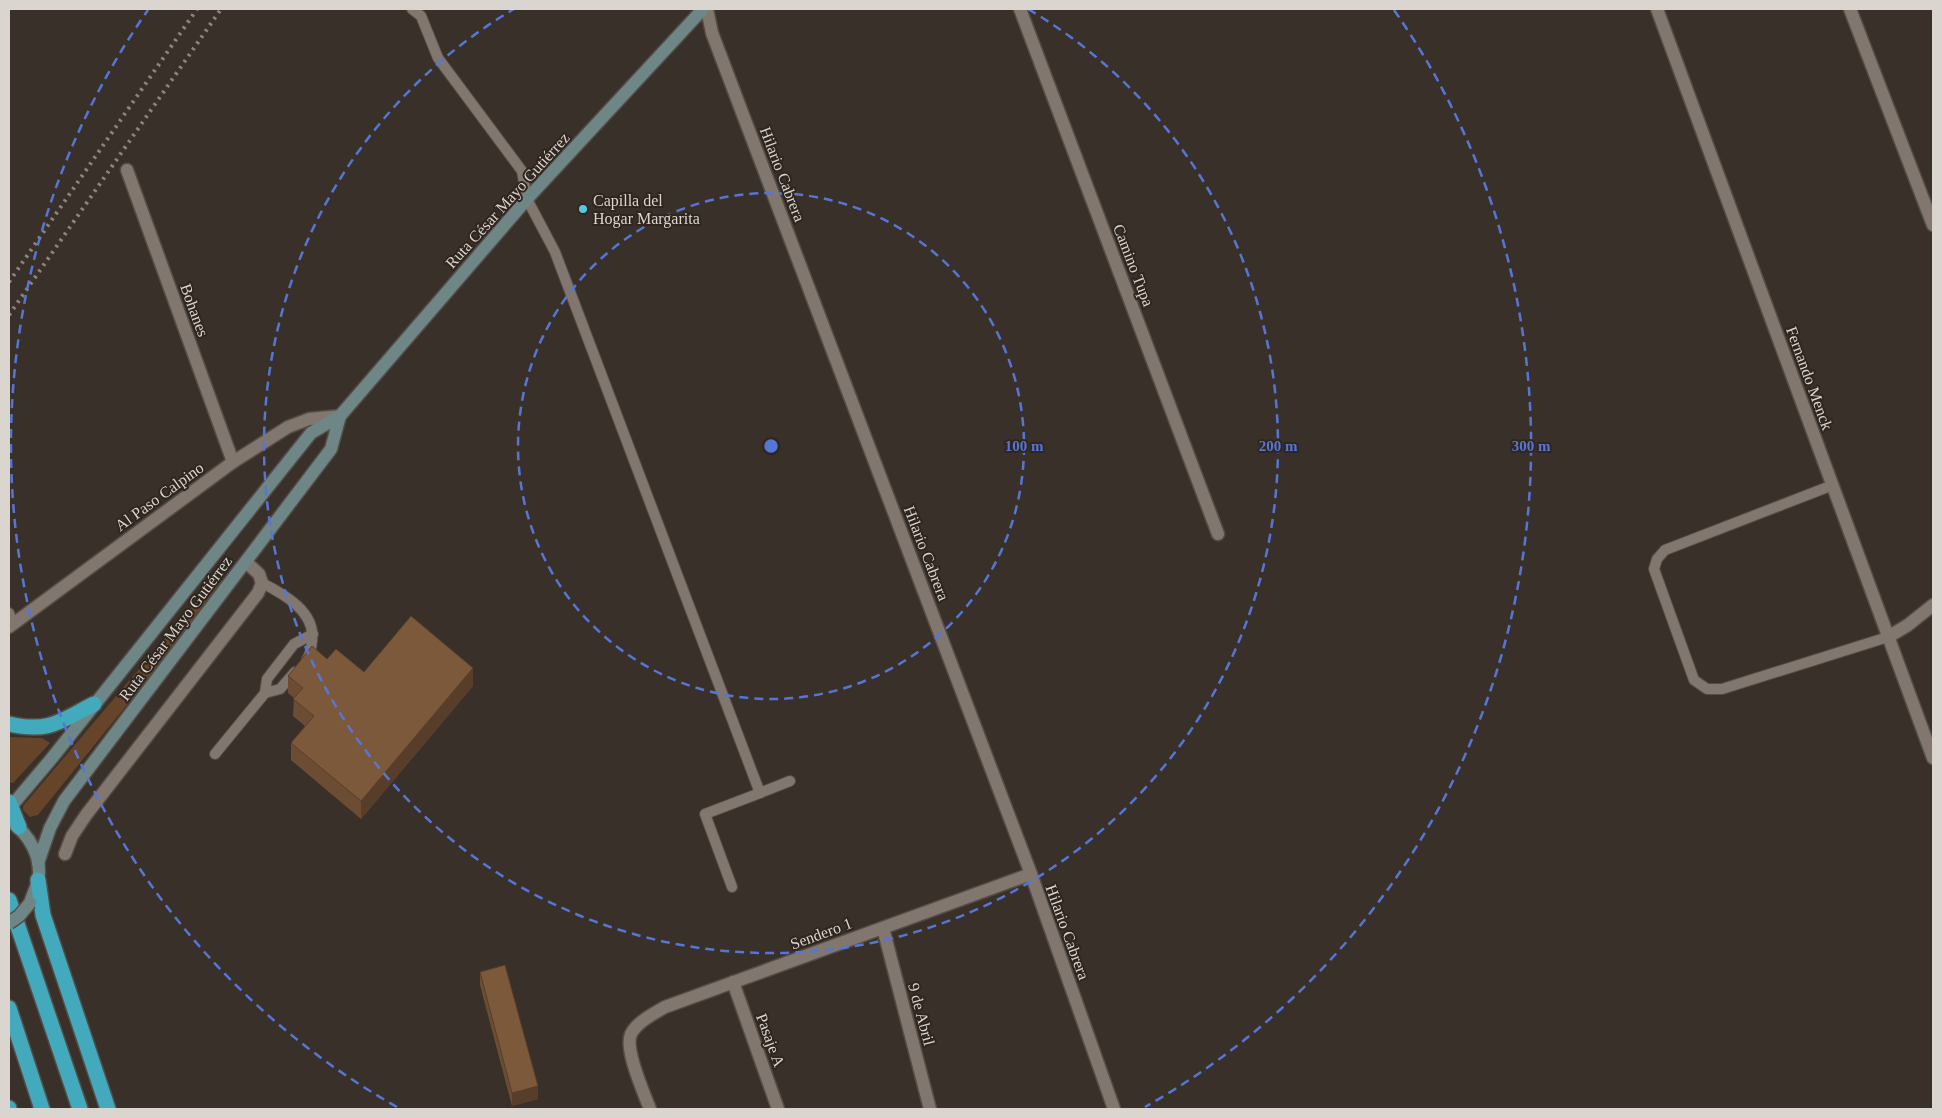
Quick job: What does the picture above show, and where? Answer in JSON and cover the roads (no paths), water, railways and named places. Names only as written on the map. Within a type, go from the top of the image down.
[{"type":"highway","points":[[9,724],[26,728],[48,728],[94,704]]},
{"type":"highway","points":[[38,880],[43,915],[108,1109]]},
{"type":"highway","points":[[9,900],[80,1109]]},
{"type":"highway","points":[[9,1008],[42,1109]]},
{"type":"main road","name":"Ruta César Mayo Gutiérrez","points":[[11,813],[94,704],[311,433],[340,416],[527,199],[703,9]]},
{"type":"main road","name":"Ruta César Mayo Gutiérrez","points":[[38,863],[50,828],[64,801],[331,449],[340,416]]},
{"type":"main road","points":[[9,923],[19,916],[30,904],[38,880],[38,863],[32,843],[11,813]]},
{"type":"street","name":"Hilario Cabrera","points":[[706,9],[712,33],[1030,874],[1114,1109]]},
{"type":"street","name":"Camino Tupa","points":[[1020,9],[1218,534]]},
{"type":"street","name":"Fernando Menck","points":[[1657,9],[1933,758]]},
{"type":"street","points":[[1850,9],[1933,225]]},
{"type":"street","name":"Bohanes","points":[[127,170],[233,462]]},
{"type":"street","name":"Al Paso Calpino","points":[[10,621],[233,462],[288,427],[309,419],[340,416]]},
{"type":"street","points":[[65,854],[72,836],[86,815],[258,593],[262,584],[258,574],[246,562]]},
{"type":"street","points":[[1888,636],[1908,626],[1933,605]]},
{"type":"street","name":"Sendero 1","points":[[650,1109],[630,1048],[631,1035],[644,1020],[665,1007],[1030,874]]},
{"type":"street","name":"9 de Abril","points":[[883,928],[930,1109]]},
{"type":"street","name":"Pasaje A","points":[[733,982],[778,1109]]},
{"type":"lane","points":[[412,9],[421,16],[438,58],[522,171],[527,199],[555,252],[760,793]]},
{"type":"lane","points":[[1833,485],[1665,550],[1657,559],[1654,569],[1694,680],[1707,689],[1722,690],[1888,636]]},
{"type":"lane","points":[[262,584],[276,590],[303,611],[310,621],[313,634],[310,655],[280,689],[265,693]]},
{"type":"lane","points":[[214,754],[265,693],[267,679],[294,644],[313,634]]},
{"type":"lane","points":[[732,887],[705,814],[790,782]]},
{"type":"railway","points":[[9,282],[197,9]]},
{"type":"railway","points":[[9,315],[221,9]]},
{"type":"place","name":"Capilla del Hogar Margarita","points":[[583,209]]}]
